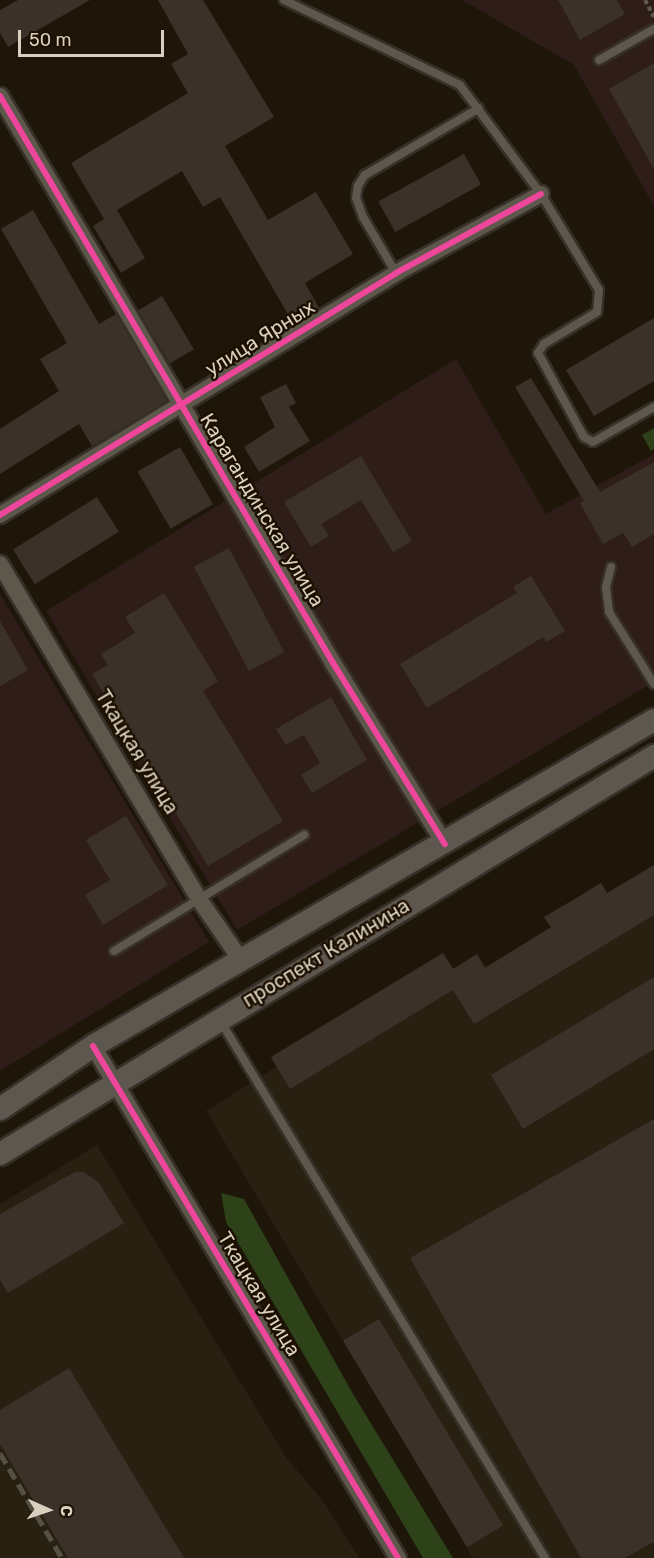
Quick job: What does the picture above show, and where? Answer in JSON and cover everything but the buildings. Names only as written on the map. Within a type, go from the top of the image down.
[{"type":"main road","name":"проспект Калинина","points":[[0,1109],[93,1046],[445,844],[654,720]]},
{"type":"main road","name":"проспект Калинина","points":[[0,1154],[257,995],[654,756]]},
{"type":"main road","points":[[241,960],[257,995]]},
{"type":"street","name":"Карагандинская улица","points":[[0,96],[181,406],[445,844]]},
{"type":"street","name":"улица Ярных","points":[[0,514],[181,406],[396,273],[541,194]]},
{"type":"street","name":"Ткацкая улица","points":[[0,564],[200,899],[241,960]]},
{"type":"street","name":"Ткацкая улица","points":[[93,1046],[398,1558]]},
{"type":"lane","points":[[284,0],[460,85],[541,194],[600,298],[597,312],[543,344],[538,353],[541,363],[589,442],[654,406]]},
{"type":"lane","points":[[599,60],[654,29]]},
{"type":"lane","points":[[396,273],[363,217],[356,198],[358,186],[365,175],[478,108]]},
{"type":"lane","points":[[611,567],[606,587],[609,612],[654,684]]},
{"type":"lane","points":[[114,951],[304,835]]},
{"type":"lane","points":[[219,1019],[545,1558]]},
{"type":"path","points":[[645,0],[654,17]]},
{"type":"shaded area","points":[[462,0],[654,0],[654,206],[574,65]]},
{"type":"shaded area","points":[[456,359],[546,514],[654,454],[654,682],[237,930],[46,611]]},
{"type":"shaded area","points":[[0,594],[209,942],[0,1071]]},
{"type":"shaded area","points":[[654,865],[654,1558],[473,1558],[206,1111],[276,1067],[271,1057],[443,953],[453,969],[477,954],[485,967],[551,928],[544,917],[601,883],[608,893]]},
{"type":"shaded area","points":[[97,1145],[285,1456],[323,1501],[359,1558],[0,1558],[0,1204]]},
{"type":"green space","points":[[654,428],[654,449],[651,451],[642,435]]},
{"type":"green space","points":[[221,1193],[244,1199],[353,1394],[453,1558],[423,1558],[226,1222]]},
{"type":"railway","points":[[0,1453],[62,1558]]},
{"type":"cycle path","points":[[0,96],[333,663],[445,844]]},
{"type":"cycle path","points":[[0,515],[396,273],[541,194]]},
{"type":"cycle path","points":[[93,1046],[398,1558]]}]
